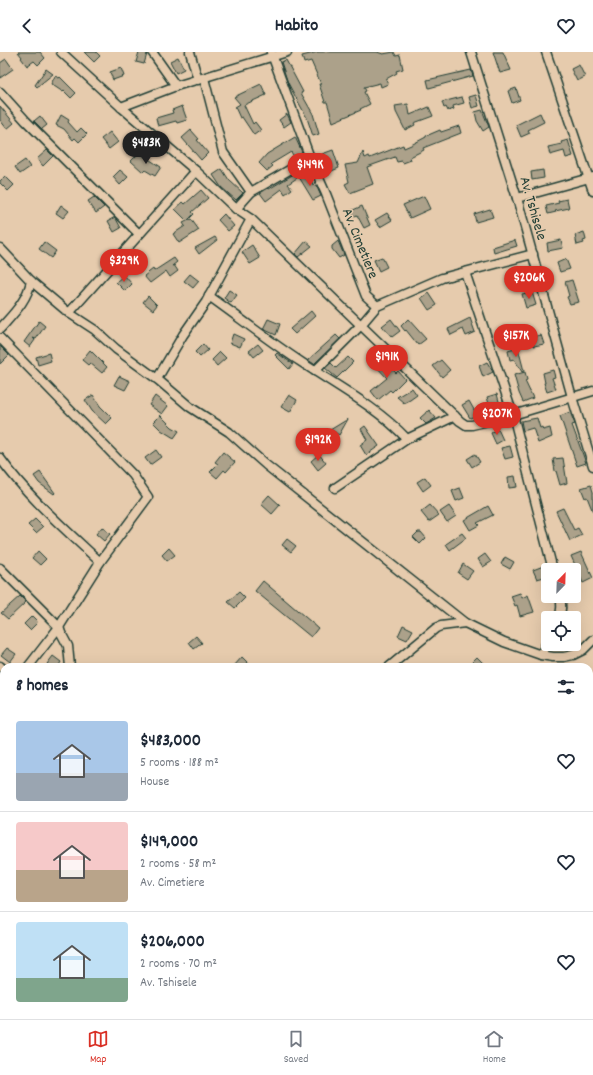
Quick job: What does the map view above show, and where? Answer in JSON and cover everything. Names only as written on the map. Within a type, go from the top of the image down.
[{"type":"street","points":[[61,52],[121,107],[196,171],[236,209],[251,219],[466,425],[472,425],[513,415],[593,390]]},
{"type":"street","points":[[152,52],[176,86]]},
{"type":"street","points":[[190,52],[201,79],[223,152],[251,192]]},
{"type":"street","points":[[121,107],[176,86],[201,79],[272,54],[287,52]]},
{"type":"street","name":"Av. Tshisele","points":[[471,52],[517,198],[572,397],[593,466]]},
{"type":"street","points":[[546,52],[591,177],[593,191]]},
{"type":"street","name":"Av. Cimetiere","points":[[272,54],[310,158],[326,194],[366,296],[377,306]]},
{"type":"street","points":[[0,92],[26,121],[139,234]]},
{"type":"street","points":[[236,209],[251,192],[310,158]]},
{"type":"street","points":[[69,313],[196,171]]},
{"type":"street","points":[[517,198],[591,177]]},
{"type":"street","points":[[157,379],[183,335],[209,296],[251,219]]},
{"type":"street","points":[[0,248],[31,281],[69,313],[95,330],[116,349],[157,379],[190,407],[229,432],[266,465],[465,623],[504,642],[541,655],[553,657],[573,655],[583,650],[593,640]]},
{"type":"street","points":[[315,372],[361,325],[377,306],[442,278],[533,254]]},
{"type":"street","points":[[465,272],[513,415],[551,563]]},
{"type":"street","points":[[0,329],[24,301],[31,281]]},
{"type":"street","points":[[209,296],[315,372],[363,402],[395,427],[407,439]]},
{"type":"street","points":[[0,338],[133,475],[148,497],[100,562],[58,627],[31,663]]},
{"type":"street","points":[[335,488],[407,439],[455,416]]},
{"type":"street","points":[[0,458],[13,477],[44,509],[100,562]]},
{"type":"street","points":[[0,568],[58,627],[68,646],[70,663]]},
{"type":"street","points":[[394,663],[436,628],[465,623]]},
{"type":"street","points":[[541,655],[543,651]]},
{"type":"building","points":[[18,52],[40,52],[45,58],[38,65],[34,61],[27,66]]},
{"type":"building","points":[[84,52],[96,52],[100,56],[94,62]]},
{"type":"building","points":[[139,52],[147,52],[144,64],[136,62]]},
{"type":"building","points":[[318,52],[377,52],[383,54],[394,52],[396,56],[400,55],[403,69],[396,71],[397,73],[386,79],[388,84],[381,87],[380,83],[364,87],[366,91],[364,92],[370,104],[360,109],[361,110],[333,122],[327,102],[325,102],[319,84],[321,84],[311,61],[304,63],[302,56]]},
{"type":"building","points":[[493,52],[503,52],[511,70],[500,73]]},
{"type":"building","points":[[178,57],[184,69],[176,73],[170,61]]},
{"type":"building","points":[[6,59],[13,69],[0,78],[0,63]]},
{"type":"building","points":[[286,60],[303,92],[301,93],[313,114],[319,134],[313,136],[307,118],[288,83],[281,62]]},
{"type":"building","points":[[579,65],[585,77],[577,81],[571,69]]},
{"type":"building","points":[[121,68],[124,76],[113,80],[110,72]]},
{"type":"building","points":[[46,69],[53,74],[37,87],[35,85]]},
{"type":"building","points":[[471,70],[473,76],[429,88],[427,80]]},
{"type":"building","points":[[55,76],[60,77],[76,93],[71,98],[64,91],[63,92],[51,84]]},
{"type":"building","points":[[261,84],[266,95],[244,105],[253,124],[255,122],[261,130],[254,135],[242,117],[240,118],[235,107],[240,104],[234,97]]},
{"type":"building","points":[[516,88],[520,100],[512,103],[508,91]]},
{"type":"building","points":[[476,95],[479,106],[472,108],[469,97]]},
{"type":"building","points":[[462,97],[464,103],[453,106],[454,109],[448,111],[446,107],[444,108],[442,102]]},
{"type":"building","points":[[408,104],[410,115],[429,107],[433,116],[414,123],[415,125],[405,130],[396,112],[395,106]]},
{"type":"building","points":[[0,106],[14,123],[7,129],[0,120]]},
{"type":"building","points":[[182,106],[187,120],[177,123],[176,121],[158,126],[156,118],[173,113],[172,110]]},
{"type":"building","points":[[482,110],[489,127],[483,131],[477,121],[475,112]]},
{"type":"building","points":[[540,113],[544,122],[528,130],[530,133],[521,137],[516,125]]},
{"type":"building","points":[[287,114],[291,122],[284,127],[279,120]]},
{"type":"building","points":[[61,115],[69,120],[68,122],[77,132],[81,128],[87,134],[79,142],[75,138],[73,140],[64,129],[56,125]]},
{"type":"building","points":[[40,116],[47,125],[42,129],[34,121]]},
{"type":"building","points":[[459,126],[461,133],[423,148],[424,150],[410,157],[411,160],[403,163],[402,161],[397,162],[395,157],[367,167],[373,184],[350,193],[345,184],[349,182],[345,165],[358,163],[363,152],[365,158],[369,156],[370,158],[403,145],[404,148],[440,130],[441,132]]},
{"type":"building","points":[[191,130],[208,153],[201,160],[182,138]]},
{"type":"building","points":[[110,132],[118,142],[109,149],[101,139]]},
{"type":"building","points":[[295,137],[302,152],[295,158],[291,152],[271,164],[273,166],[267,171],[259,163],[267,154]]},
{"type":"building","points":[[568,140],[573,156],[566,158],[564,151],[550,155],[548,147],[562,144],[561,142]]},
{"type":"building","points":[[47,150],[53,156],[43,166],[37,159]]},
{"type":"building","points":[[333,150],[339,168],[329,172],[322,154]]},
{"type":"building","points":[[139,153],[161,167],[155,176],[145,170],[143,172],[131,161]]},
{"type":"building","points":[[25,160],[30,167],[20,174],[15,167]]},
{"type":"building","points":[[222,169],[229,180],[243,193],[236,200],[221,187],[213,175]]},
{"type":"building","points":[[120,170],[128,177],[120,185],[113,177]]},
{"type":"building","points":[[543,170],[544,178],[532,180],[531,172]]},
{"type":"building","points":[[307,173],[314,186],[316,185],[321,196],[313,200],[299,177]]},
{"type":"building","points":[[294,174],[297,178],[288,184],[292,189],[285,194],[282,189],[266,201],[260,193],[268,188],[269,189]]},
{"type":"building","points":[[5,176],[14,185],[8,191],[0,183]]},
{"type":"building","points":[[201,190],[208,198],[192,212],[194,214],[187,221],[175,209],[183,202],[185,204]]},
{"type":"building","points":[[424,196],[430,209],[410,218],[403,205]]},
{"type":"building","points":[[94,197],[104,207],[96,213],[88,201]]},
{"type":"building","points":[[567,199],[569,208],[548,214],[546,206],[559,203],[558,201]]},
{"type":"building","points":[[61,205],[69,211],[63,218],[56,213]]},
{"type":"building","points":[[362,206],[370,225],[364,228],[357,215],[353,217],[351,211]]},
{"type":"building","points":[[490,209],[493,217],[476,222],[474,214]]},
{"type":"building","points":[[387,213],[392,220],[380,227],[375,220]]},
{"type":"building","points":[[224,214],[234,226],[228,231],[218,220]]},
{"type":"building","points":[[115,217],[121,228],[114,232],[108,221]]},
{"type":"building","points":[[191,219],[199,230],[179,243],[173,234],[185,226],[183,223]]},
{"type":"building","points":[[584,232],[586,240],[583,241],[584,243],[577,245],[575,235]]},
{"type":"building","points":[[215,237],[217,240],[199,254],[195,248]]},
{"type":"building","points":[[515,240],[517,246],[494,253],[493,247]]},
{"type":"building","points":[[561,240],[563,248],[548,251],[547,243]]},
{"type":"building","points":[[306,241],[312,246],[298,257],[295,254]]},
{"type":"building","points":[[338,241],[344,255],[339,258],[332,249],[332,246]]},
{"type":"building","points":[[44,242],[56,251],[51,258],[39,249]]},
{"type":"building","points":[[252,245],[260,258],[250,264],[242,252]]},
{"type":"building","points":[[382,257],[387,267],[379,271],[374,260]]},
{"type":"building","points":[[174,258],[177,262],[172,266],[174,265],[178,271],[170,277],[166,271],[150,283],[144,276],[153,269],[154,271]]},
{"type":"building","points":[[566,259],[570,269],[560,272],[557,263]]},
{"type":"building","points":[[524,270],[527,279],[518,281],[516,272]]},
{"type":"building","points":[[190,274],[199,281],[193,288],[184,281]]},
{"type":"building","points":[[124,275],[132,284],[125,291],[116,282]]},
{"type":"building","points":[[572,280],[579,302],[570,304],[567,297],[569,296],[565,282]]},
{"type":"building","points":[[229,290],[237,295],[231,303],[224,298]]},
{"type":"building","points":[[532,292],[536,305],[526,308],[522,294]]},
{"type":"building","points":[[429,293],[437,305],[429,310],[421,298]]},
{"type":"building","points":[[148,296],[157,305],[153,310],[143,302]]},
{"type":"building","points":[[311,311],[315,316],[295,334],[290,329]]},
{"type":"building","points":[[470,318],[475,332],[466,336],[463,329],[451,335],[448,329]]},
{"type":"building","points":[[268,319],[280,324],[276,335],[263,329]]},
{"type":"building","points":[[391,319],[400,331],[392,337],[382,326]]},
{"type":"building","points":[[408,319],[426,339],[418,345],[401,326]]},
{"type":"building","points":[[39,321],[45,326],[36,339],[33,338],[35,340],[30,347],[24,342]]},
{"type":"building","points":[[233,334],[244,339],[240,347],[230,343]]},
{"type":"building","points":[[336,335],[340,339],[314,364],[308,360]]},
{"type":"building","points":[[541,335],[544,344],[534,346],[532,337]]},
{"type":"building","points":[[203,344],[208,350],[200,357],[195,352]]},
{"type":"building","points":[[258,344],[263,350],[254,357],[249,351]]},
{"type":"building","points":[[0,346],[9,355],[0,364]]},
{"type":"building","points":[[518,348],[524,371],[522,372],[514,359],[510,360],[508,351]]},
{"type":"building","points":[[90,350],[107,367],[102,373],[90,363],[88,365],[82,360]]},
{"type":"building","points":[[220,352],[226,358],[217,366],[212,360]]},
{"type":"building","points":[[49,353],[51,361],[38,365],[36,357]]},
{"type":"building","points":[[277,353],[293,364],[289,369],[275,355]]},
{"type":"building","points":[[348,357],[353,362],[337,378],[325,368],[331,363],[336,368]]},
{"type":"building","points":[[381,357],[396,373],[398,371],[405,379],[392,392],[390,390],[378,400],[371,391],[387,378],[374,364]]},
{"type":"building","points":[[441,360],[450,370],[442,377],[433,366]]},
{"type":"building","points":[[487,362],[493,372],[483,377],[479,366]]},
{"type":"building","points":[[553,370],[555,377],[552,378],[556,389],[547,392],[543,373]]},
{"type":"building","points":[[525,372],[527,380],[525,381],[533,398],[523,402],[514,375]]},
{"type":"building","points":[[119,376],[130,381],[125,390],[114,385]]},
{"type":"building","points":[[412,388],[417,395],[410,400],[404,403],[397,397]]},
{"type":"building","points":[[497,394],[501,409],[491,411],[487,397]]},
{"type":"building","points":[[93,395],[100,406],[112,418],[106,424],[92,411],[85,400]]},
{"type":"building","points":[[289,395],[297,400],[290,412],[281,407]]},
{"type":"building","points":[[155,396],[168,406],[162,414],[149,405]]},
{"type":"building","points":[[469,401],[477,415],[470,418],[462,405]]},
{"type":"building","points":[[429,410],[436,418],[426,424],[420,418]]},
{"type":"building","points":[[570,412],[575,424],[572,425],[586,463],[577,466],[560,416]]},
{"type":"building","points":[[160,415],[172,427],[179,431],[174,438],[161,430],[153,422]]},
{"type":"building","points":[[537,418],[540,428],[542,427],[543,430],[550,428],[552,437],[538,443],[533,428],[523,431],[521,421]]},
{"type":"building","points":[[348,419],[339,435],[330,430]]},
{"type":"building","points":[[365,426],[379,446],[366,455],[360,445],[367,440],[361,429]]},
{"type":"building","points":[[498,429],[503,440],[496,444],[491,433]]},
{"type":"building","points":[[510,446],[513,457],[505,459],[501,448]]},
{"type":"building","points":[[156,450],[161,457],[150,465],[145,458]]},
{"type":"building","points":[[223,452],[235,462],[226,472],[224,470],[217,478],[210,472],[218,464],[215,462]]},
{"type":"building","points":[[319,454],[326,463],[318,470],[311,461]]},
{"type":"building","points":[[475,454],[480,462],[472,467],[467,459]]},
{"type":"building","points":[[563,458],[567,483],[560,485],[553,459]]},
{"type":"building","points":[[40,472],[55,493],[54,494],[39,483],[34,476]]},
{"type":"building","points":[[515,476],[517,487],[509,488],[508,477]]},
{"type":"building","points":[[425,477],[431,485],[423,491],[417,482]]},
{"type":"building","points":[[591,485],[593,492],[593,512],[587,497],[585,498],[581,488]]},
{"type":"building","points":[[460,488],[464,498],[456,501],[452,491]]},
{"type":"building","points":[[269,495],[280,505],[272,514],[261,504]]},
{"type":"building","points":[[430,505],[439,515],[429,522],[421,512]]},
{"type":"building","points":[[449,506],[456,516],[447,522],[440,512]]},
{"type":"building","points":[[488,506],[493,515],[477,523],[479,525],[470,530],[464,520]]},
{"type":"building","points":[[563,508],[574,530],[578,528],[582,535],[570,541],[556,511]]},
{"type":"building","points":[[35,519],[43,527],[36,533],[28,525]]},
{"type":"building","points":[[102,527],[110,534],[104,541],[96,534]]},
{"type":"building","points":[[418,532],[421,532],[426,538],[420,544],[413,537]]},
{"type":"building","points":[[462,533],[466,538],[450,550],[446,544]]},
{"type":"building","points":[[287,539],[296,546],[291,552],[282,545]]},
{"type":"building","points":[[169,548],[175,555],[167,561],[162,555]]},
{"type":"building","points":[[38,551],[46,559],[40,565],[32,558]]},
{"type":"building","points":[[581,552],[593,578],[583,583],[581,578],[581,563],[574,563],[571,556]]},
{"type":"building","points":[[485,554],[491,562],[483,567],[478,559]]},
{"type":"building","points":[[505,557],[514,562],[510,569],[501,564]]},
{"type":"building","points":[[463,564],[473,571],[467,579],[458,573]]},
{"type":"building","points":[[541,567],[541,578],[537,579],[533,570]]},
{"type":"building","points":[[263,581],[318,628],[311,637],[255,591]]},
{"type":"building","points":[[239,592],[245,598],[235,608],[228,602]]},
{"type":"building","points":[[520,593],[522,598],[528,595],[534,612],[520,616],[517,605],[515,606],[511,596]]},
{"type":"building","points":[[20,596],[26,602],[8,619],[1,613]]},
{"type":"building","points":[[32,616],[38,622],[30,630],[24,624]]},
{"type":"building","points":[[403,625],[413,630],[407,640],[398,636]]},
{"type":"building","points":[[196,636],[202,643],[194,649],[189,642]]},
{"type":"building","points":[[7,648],[16,654],[10,662],[1,655]]},
{"type":"building","points":[[53,656],[61,662],[60,663],[48,663]]},
{"type":"building","points":[[242,657],[248,663],[237,663]]},
{"type":"building","points":[[477,657],[483,663],[471,663]]}]
